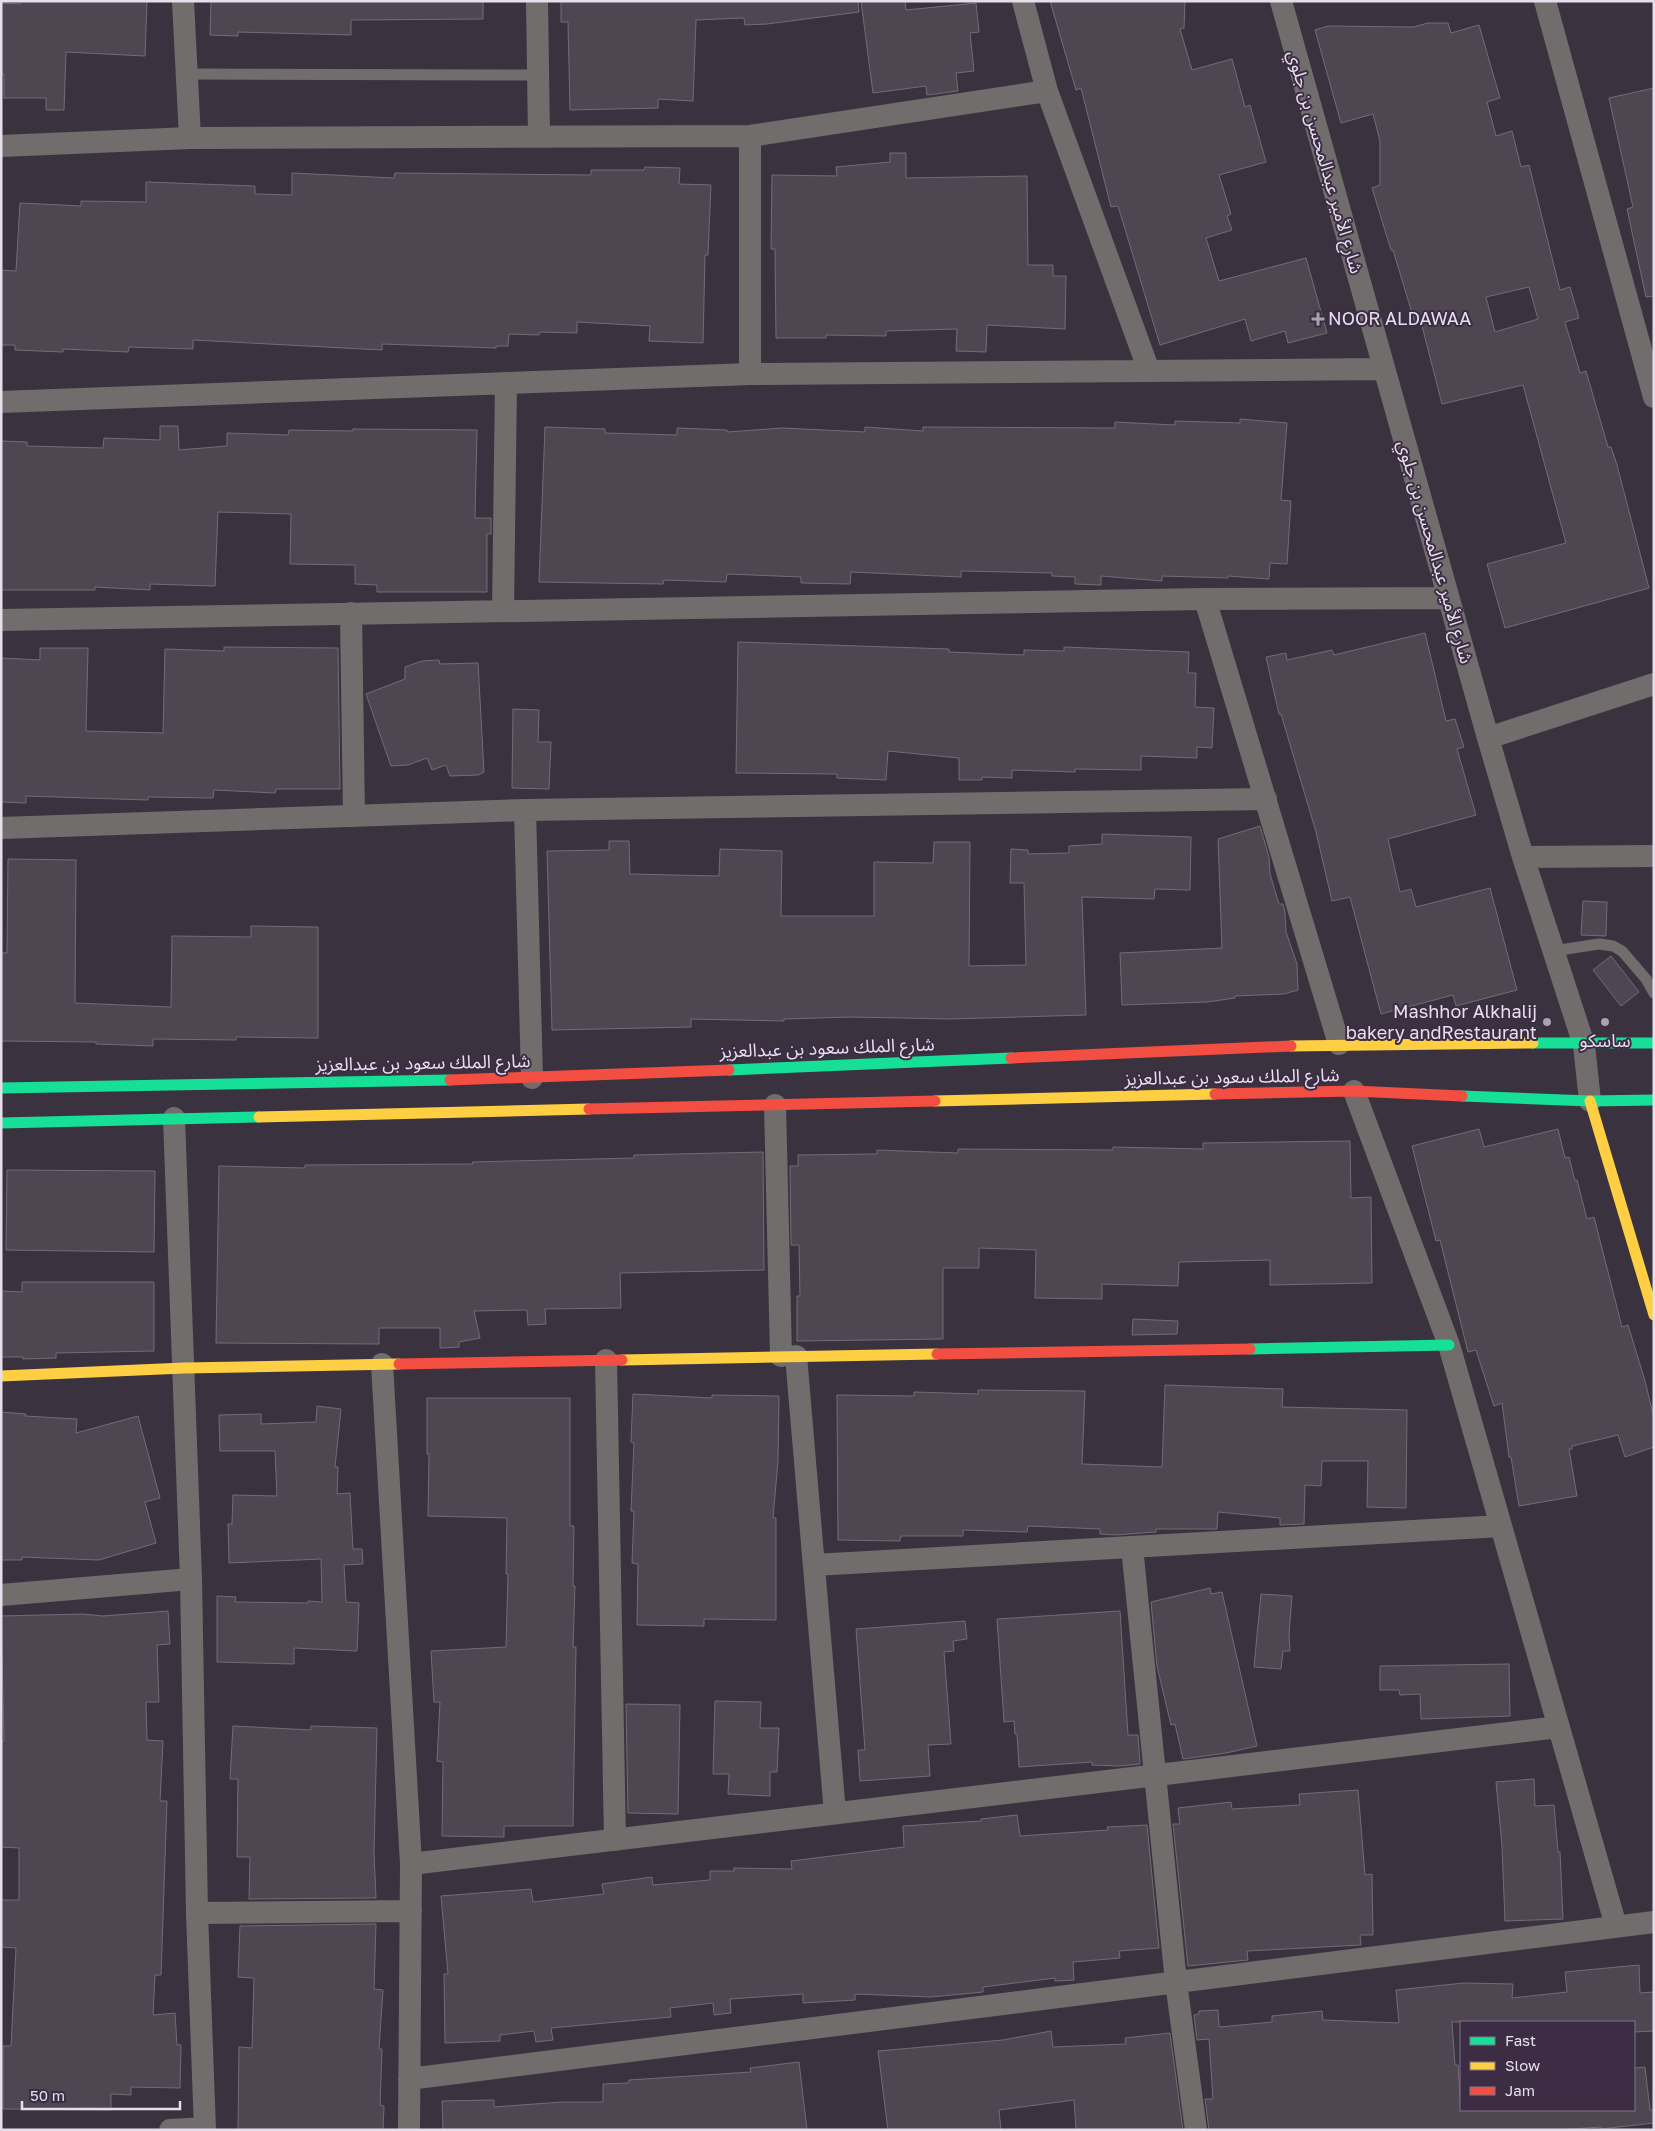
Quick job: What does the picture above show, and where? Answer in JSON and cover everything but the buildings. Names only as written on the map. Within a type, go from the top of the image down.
[{"type":"main road","name":"شارع الملك سعود بن عبدالعزيز","points":[[1,1088],[532,1078],[1340,1044],[1654,1044]]},
{"type":"main road","name":"شارع الملك سعود بن عبدالعزيز","points":[[1,1123],[1354,1091],[1590,1101],[1654,1100]]},
{"type":"main road","points":[[1590,1101],[1648,1283],[1654,1315]]},
{"type":"main road","points":[[1,1376],[184,1368],[1448,1344]]},
{"type":"street","points":[[183,1],[190,138]]},
{"type":"street","points":[[537,1],[539,137]]},
{"type":"street","points":[[1023,1],[1048,91],[1149,371]]},
{"type":"street","name":"شارع الأمير عبدالمحسن بن جلوي","points":[[1280,1],[1488,738],[1523,857],[1584,1045],[1590,1101]]},
{"type":"street","points":[[1545,1],[1654,397]]},
{"type":"street","points":[[1,146],[190,138],[750,136],[1048,91]]},
{"type":"street","points":[[750,136],[750,374]]},
{"type":"street","points":[[1,402],[750,374],[1383,369]]},
{"type":"street","points":[[503,611],[506,383]]},
{"type":"street","points":[[1,620],[1205,599],[1448,598]]},
{"type":"street","points":[[1205,599],[1340,1044]]},
{"type":"street","points":[[350,613],[354,816]]},
{"type":"street","points":[[1488,738],[1654,684]]},
{"type":"street","points":[[1,828],[525,810],[1266,799]]},
{"type":"street","points":[[525,810],[532,1078]]},
{"type":"street","points":[[1523,857],[1654,856]]},
{"type":"street","points":[[1354,1091],[1448,1344],[1616,1926]]},
{"type":"street","points":[[775,1105],[788,1356],[814,1566],[835,1814]]},
{"type":"street","points":[[170,2130],[204,2129],[197,1913],[191,1579],[174,1118]]},
{"type":"street","points":[[606,1360],[615,1840]]},
{"type":"street","points":[[382,1364],[411,1864],[409,2130]]},
{"type":"street","points":[[814,1566],[1501,1526]]},
{"type":"street","points":[[1132,1547],[1176,1982],[1196,2130]]},
{"type":"street","points":[[1,1595],[191,1579]]},
{"type":"street","points":[[411,1864],[1559,1727]]},
{"type":"street","points":[[197,1913],[411,1911]]},
{"type":"street","points":[[409,2079],[1654,1922]]},
{"type":"lane","points":[[187,74],[538,74]]},
{"type":"lane","points":[[1553,951],[1599,944],[1614,946],[1622,951],[1646,979],[1654,993]]},
{"type":"traffic: fast","points":[[1533,1043],[1654,1043]]},
{"type":"traffic: fast","points":[[729,1070],[1011,1058]]},
{"type":"traffic: fast","points":[[1,1088],[450,1080]]},
{"type":"traffic: fast","points":[[1462,1096],[1590,1101],[1654,1100]]},
{"type":"traffic: fast","points":[[1,1123],[259,1117]]},
{"type":"traffic: fast","points":[[1250,1349],[1449,1345]]},
{"type":"traffic: slow","points":[[1291,1046],[1533,1043]]},
{"type":"traffic: slow","points":[[935,1101],[1215,1094]]},
{"type":"traffic: slow","points":[[1590,1101],[1654,1315]]},
{"type":"traffic: slow","points":[[259,1117],[589,1109]]},
{"type":"traffic: slow","points":[[622,1360],[937,1354]]},
{"type":"traffic: slow","points":[[1,1376],[184,1368],[399,1364]]},
{"type":"traffic: jam","points":[[1011,1058],[1291,1046]]},
{"type":"traffic: jam","points":[[450,1080],[729,1070]]},
{"type":"traffic: jam","points":[[1215,1094],[1354,1091],[1462,1096]]},
{"type":"traffic: jam","points":[[589,1109],[935,1101]]},
{"type":"traffic: jam","points":[[937,1354],[1250,1349]]},
{"type":"traffic: jam","points":[[399,1364],[622,1360]]},
{"type":"place","name":"NOOR ALDAWAA","points":[[1318,319]]},
{"type":"place","name":"Mashhor Alkhalij bakery andRestaurant","points":[[1547,1022]]},
{"type":"place","name":"ساسكو","points":[[1605,1022]]}]
